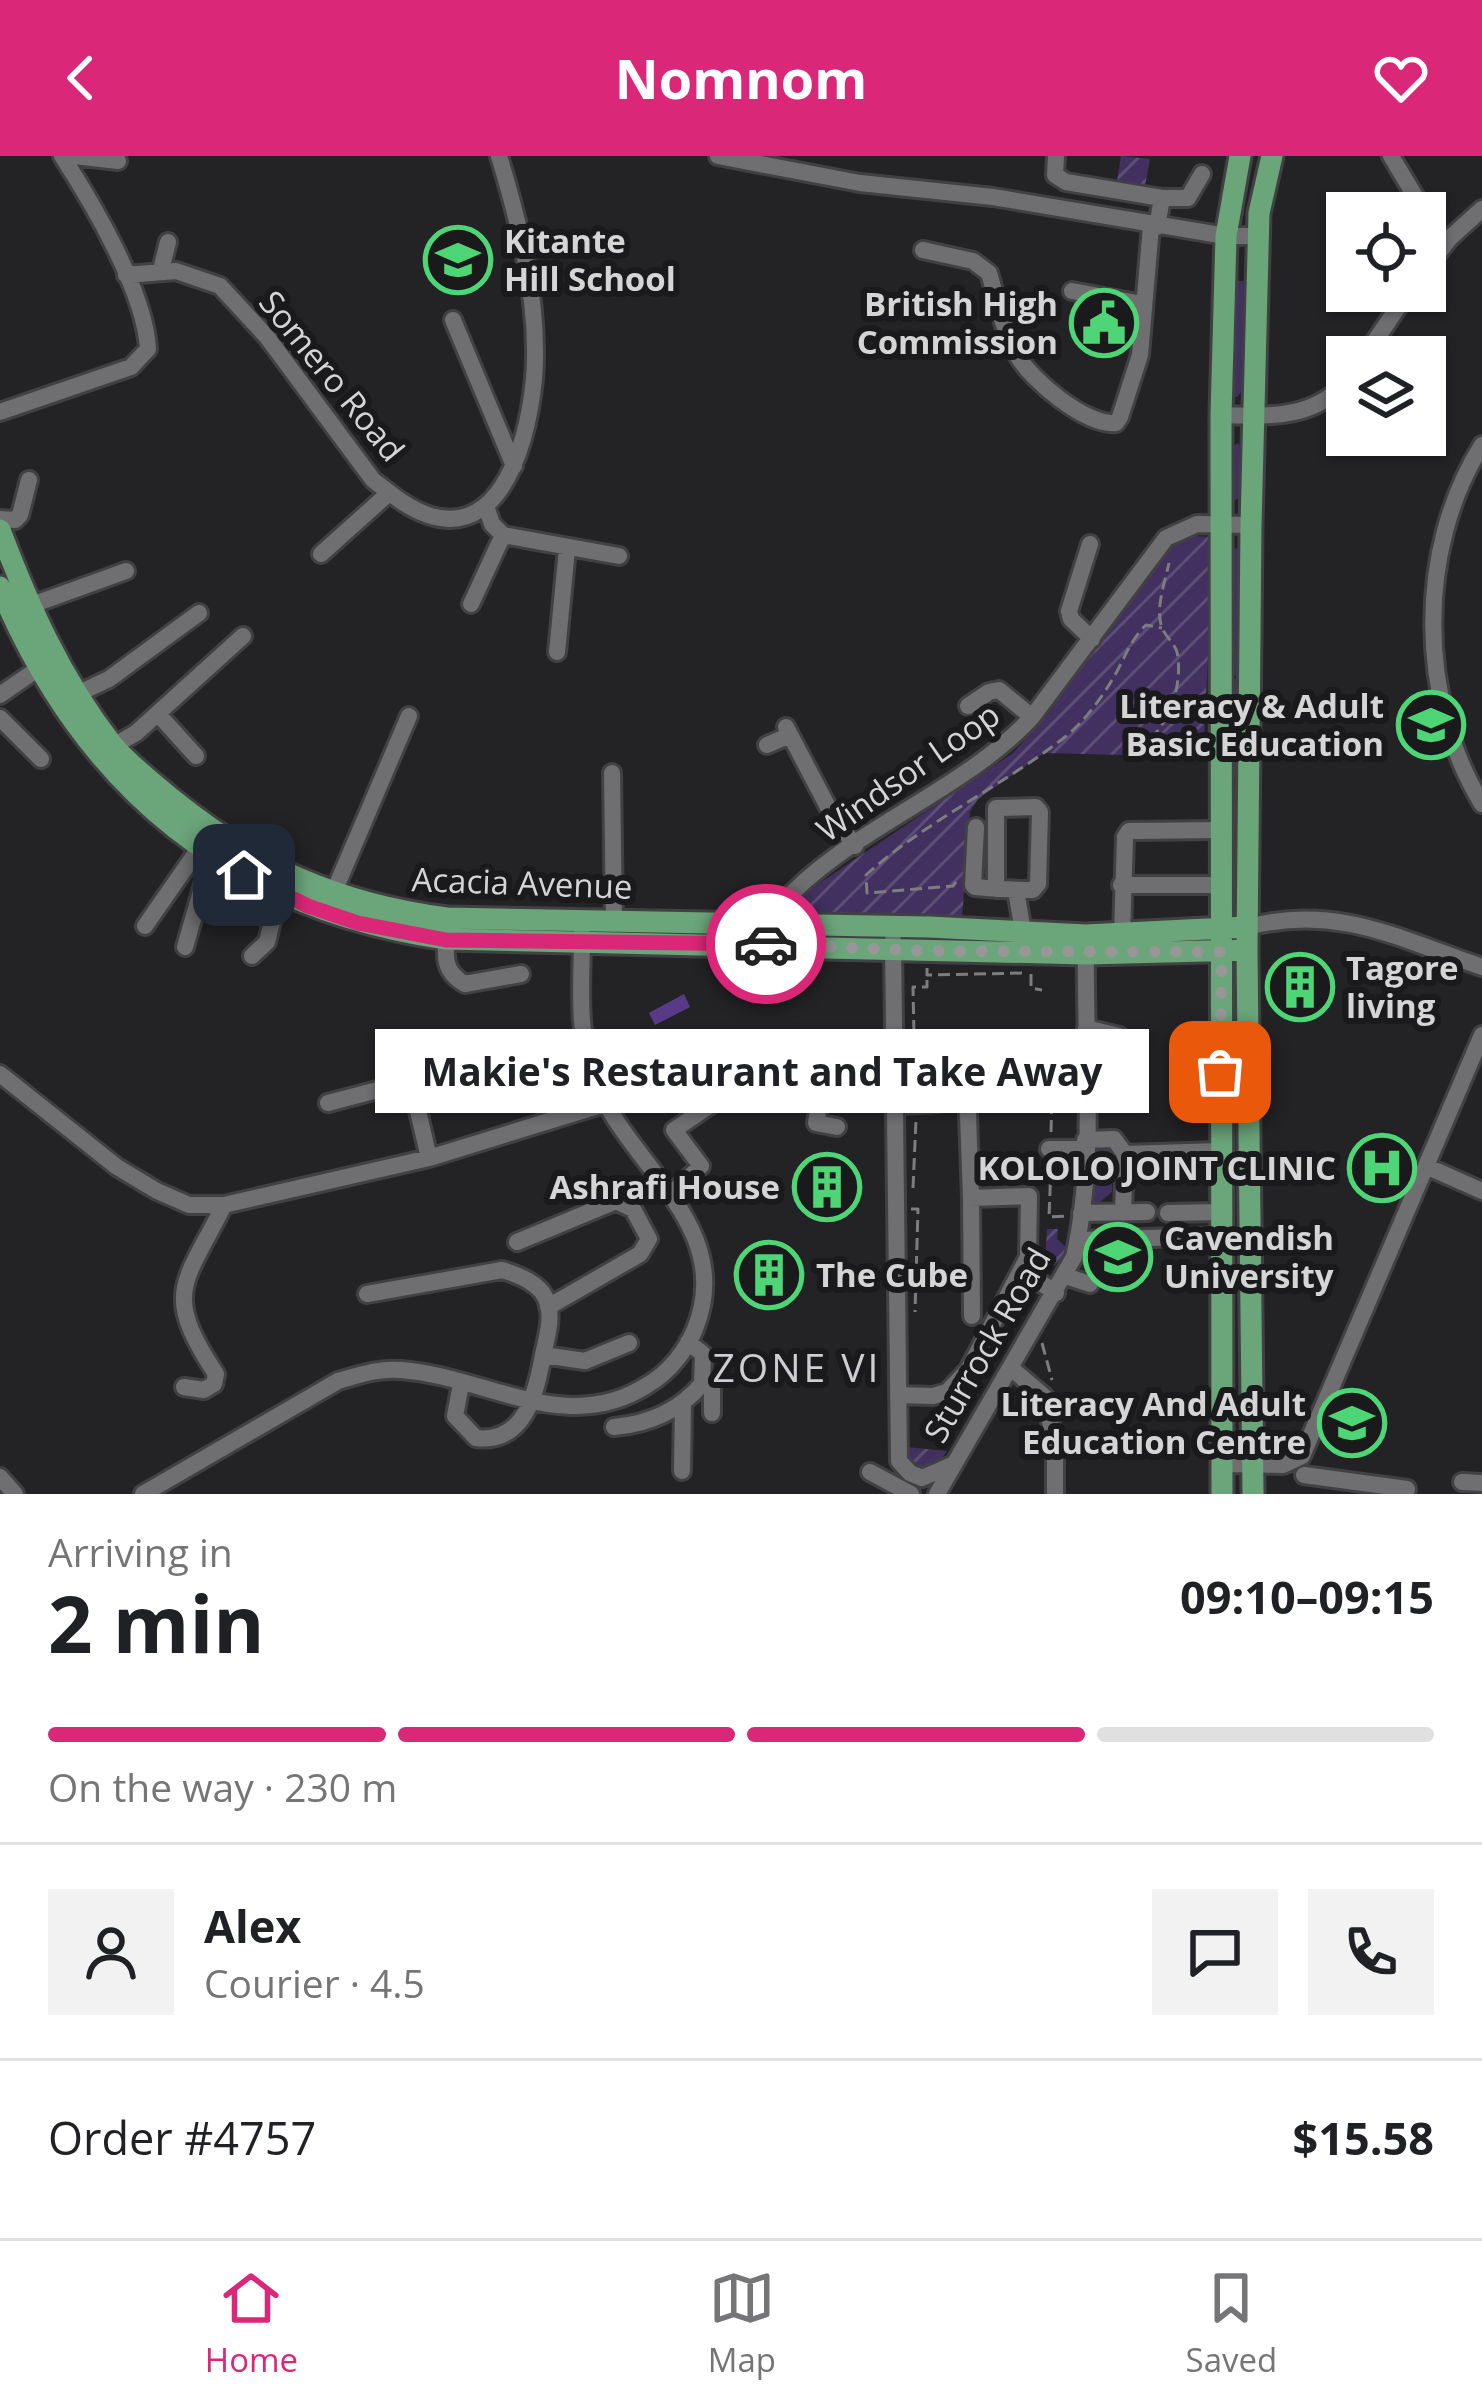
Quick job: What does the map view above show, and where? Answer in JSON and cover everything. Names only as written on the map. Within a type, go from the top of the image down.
[{"type":"main road","points":[[1222,1494],[1221,415],[1226,236],[1240,156]]},
{"type":"main road","points":[[1252,1494],[1251,525],[1259,212],[1272,156]]},
{"type":"main road","name":"Acacia Avenue","points":[[0,530],[29,606],[77,694],[113,746],[206,826],[282,872],[333,894],[447,929]]},
{"type":"main road","name":"Acacia Avenue","points":[[0,587],[39,668],[107,766],[209,853],[278,893],[358,923],[1086,945],[1222,941],[1252,933]]},
{"type":"main road","name":"Acacia Avenue","points":[[581,931],[614,921],[780,923],[893,938],[1024,932],[1086,945],[1122,935],[1222,941]]},
{"type":"street","points":[[0,412],[131,368],[143,358],[147,338],[126,275],[88,196],[62,156]]},
{"type":"street","points":[[74,156],[118,161]]},
{"type":"street","points":[[499,156],[523,247],[535,356],[526,428],[514,466],[504,487],[486,506],[492,524],[503,535],[619,556]]},
{"type":"street","points":[[718,156],[860,183],[993,197],[1226,236],[1258,236]]},
{"type":"street","points":[[1056,156],[1055,175],[1066,182],[1162,198],[1188,198],[1202,174]]},
{"type":"street","points":[[1390,156],[1412,192]]},
{"type":"street","points":[[923,250],[982,265],[989,273],[1019,361],[1071,409],[1106,424],[1116,423],[1140,355],[1142,304],[1162,198]]},
{"type":"street","points":[[1446,243],[1482,209]]},
{"type":"street","points":[[161,270],[168,242]]},
{"type":"street","name":"Somero Road","points":[[126,275],[161,270],[198,275],[220,286],[267,337],[374,480],[389,493],[428,515],[444,518],[486,506]]},
{"type":"street","points":[[1072,291],[1142,304]]},
{"type":"street","points":[[453,320],[514,466]]},
{"type":"street","points":[[1221,415],[1301,413],[1326,400]]},
{"type":"street","points":[[1482,445],[1458,494],[1433,613],[1440,694],[1466,778],[1482,804]]},
{"type":"street","points":[[0,519],[15,520],[20,514],[29,481]]},
{"type":"street","points":[[321,554],[389,493]]},
{"type":"street","points":[[1175,532],[1197,524],[1251,525]]},
{"type":"street","name":"Windsor Loop","points":[[780,923],[779,907],[790,894],[1009,743],[1175,532]]},
{"type":"street","points":[[471,604],[503,535]]},
{"type":"street","points":[[1090,544],[1069,611],[1071,620],[1091,639]]},
{"type":"street","points":[[556,652],[567,549]]},
{"type":"street","points":[[29,606],[126,571]]},
{"type":"street","points":[[77,694],[109,680],[199,613]]},
{"type":"street","points":[[113,746],[136,733],[243,636]]},
{"type":"street","points":[[0,695],[39,668]]},
{"type":"street","points":[[968,706],[999,690],[1033,717]]},
{"type":"street","points":[[158,714],[196,756]]},
{"type":"street","points":[[333,894],[409,716]]},
{"type":"street","points":[[0,718],[41,759]]},
{"type":"street","points":[[766,745],[788,731],[829,809],[855,846]]},
{"type":"street","points":[[612,773],[614,921]]},
{"type":"street","points":[[976,827],[973,885],[996,889],[1033,890],[1038,884],[1040,812],[1036,807],[996,808],[996,889]]},
{"type":"street","points":[[1122,935],[1125,837],[1133,829],[1221,830]]},
{"type":"street","points":[[145,926],[209,853]]},
{"type":"street","points":[[185,947],[209,853]]},
{"type":"street","points":[[1121,885],[1219,884]]},
{"type":"street","points":[[1016,890],[1024,932]]},
{"type":"street","points":[[252,956],[267,942],[278,893]]},
{"type":"street","points":[[1252,933],[1330,918],[1482,967]]},
{"type":"street","points":[[447,929],[448,970],[465,984],[521,974]]},
{"type":"street","points":[[143,1494],[338,1382],[368,1372],[402,1370],[533,1404],[587,1406],[635,1393],[659,1378],[688,1342],[704,1296],[704,1265],[690,1221],[604,1103],[584,1047],[579,995],[581,931]]},
{"type":"street","points":[[893,938],[899,1456],[904,1468],[922,1478],[954,1464]]},
{"type":"street","name":"Sturrock Road","points":[[937,1494],[1061,1284],[1078,1240],[1088,1082],[1086,945]]},
{"type":"street","points":[[1086,1028],[1119,1036],[1131,1057],[1123,1078],[1088,1082]]},
{"type":"street","points":[[1302,1477],[1302,1456],[1482,1035]]},
{"type":"street","points":[[972,1316],[966,1059],[974,1045],[1020,1041],[1019,1058],[1039,1059]]},
{"type":"street","points":[[407,1043],[584,1047]]},
{"type":"street","points":[[328,1103],[495,1059]]},
{"type":"street","points":[[837,1127],[816,1124],[826,1067],[894,1074]]},
{"type":"street","points":[[0,1074],[117,1167],[189,1205],[224,1205],[429,1159],[604,1103]]},
{"type":"street","points":[[411,1081],[429,1159]]},
{"type":"street","points":[[895,1104],[967,1100]]},
{"type":"street","points":[[670,1195],[701,1166],[674,1130],[709,1106]]},
{"type":"street","points":[[1050,1149],[1114,1139],[1125,1154],[1124,1213]]},
{"type":"street","points":[[1125,1154],[1219,1151]]},
{"type":"street","points":[[1427,1168],[1482,1191]]},
{"type":"street","points":[[898,1395],[933,1396],[957,1384],[1028,1257],[1029,1196],[971,1198]]},
{"type":"street","points":[[517,1242],[616,1202],[634,1209],[649,1239],[640,1254],[548,1306]]},
{"type":"street","points":[[184,1387],[204,1390],[214,1384],[216,1375],[194,1341],[181,1291],[224,1205]]},
{"type":"street","points":[[1081,1215],[1147,1212]]},
{"type":"street","points":[[1168,1213],[1220,1212]]},
{"type":"street","points":[[1078,1240],[1220,1236]]},
{"type":"street","points":[[368,1294],[502,1270],[543,1293],[551,1313],[533,1404],[501,1437],[476,1438],[455,1416],[461,1384]]},
{"type":"street","points":[[1021,1270],[1061,1284],[1090,1284]]},
{"type":"street","points":[[614,1427],[650,1420],[683,1402],[702,1384],[704,1354],[688,1342]]},
{"type":"street","points":[[543,1355],[585,1361],[628,1343]]},
{"type":"street","points":[[1012,1369],[1046,1397],[1055,1494]]},
{"type":"street","points":[[702,1384],[712,1385],[712,1413]]},
{"type":"street","points":[[682,1471],[683,1402]]},
{"type":"street","points":[[1221,1464],[1407,1489]]},
{"type":"street","points":[[870,1472],[911,1494]]},
{"type":"street","points":[[0,1477],[15,1494]]},
{"type":"street","points":[[1462,1482],[1482,1483]]},
{"type":"path","points":[[1136,750],[1154,740],[1166,719],[1178,678],[1176,648],[1162,628],[1161,601],[1175,532]]},
{"type":"path","points":[[963,874],[953,886],[867,893],[866,874],[894,850],[1069,734],[1114,678],[1137,634],[1146,625],[1162,628]]},
{"type":"path","points":[[1031,972],[1031,988],[1042,990]]},
{"type":"path","points":[[914,1323],[918,1209],[911,1209],[917,1161],[914,987],[927,987],[927,975]]},
{"type":"path","points":[[1052,1097],[1049,1216],[1081,1215]]},
{"type":"path","points":[[1035,1325],[1052,1378],[1048,1413]]},
{"type":"shaded area","points":[[1121,156],[1150,159],[1145,186],[1117,181]]},
{"type":"shaded area","points":[[1233,281],[1244,281],[1241,392],[1237,397],[1231,396]]},
{"type":"shaded area","points":[[1238,443],[1243,450],[1243,496],[1235,500],[1230,497],[1229,449]]},
{"type":"shaded area","points":[[1188,536],[1214,537],[1203,757],[1044,753],[978,799],[970,812],[962,919],[787,914],[790,903],[1013,753],[1048,714],[1156,563]]},
{"type":"shaded area","points":[[1232,550],[1242,554],[1240,676],[1229,675]]},
{"type":"shaded area","points":[[1229,678],[1241,680],[1240,779],[1228,779]]},
{"type":"shaded area","points":[[1094,1137],[1112,1145],[1112,1192],[1094,1207]]},
{"type":"shaded area","points":[[1047,1229],[1058,1229],[1057,1239],[1067,1248],[1068,1254],[1054,1266],[1045,1264]]},
{"type":"shaded area","points":[[906,1447],[947,1451],[933,1466],[923,1468],[906,1458]]},
{"type":"water","points":[[684,994],[690,1007],[655,1025],[649,1013]]},
{"type":"way so far","points":[[766,944],[1086,954],[1222,952],[1220,1072]]},
{"type":"place","name":"Kitante Hill School","points":[[458,260]]},
{"type":"place","name":"British High Commission","points":[[1104,323]]},
{"type":"place","name":"Literacy & Adult Basic Education","points":[[1431,725]]},
{"type":"place","name":"Tagore living","points":[[1300,987]]},
{"type":"place","name":"Makie's Restaurant and Take Away","points":[[1220,1072]]},
{"type":"place","name":"KOLOLO JOINT CLINIC","points":[[1382,1168]]},
{"type":"place","name":"Ashrafi House","points":[[827,1187]]},
{"type":"place","name":"Cavendish University","points":[[1118,1257]]},
{"type":"place","name":"The Cube","points":[[769,1275]]},
{"type":"place","name":"Literacy And Adult Education Centre","points":[[1352,1423]]},
{"type":"district","name":"ZONE VI","points":[[797,1368]]},
{"type":"route","points":[[244,875],[308,906],[358,923],[446,940],[766,944]]}]
